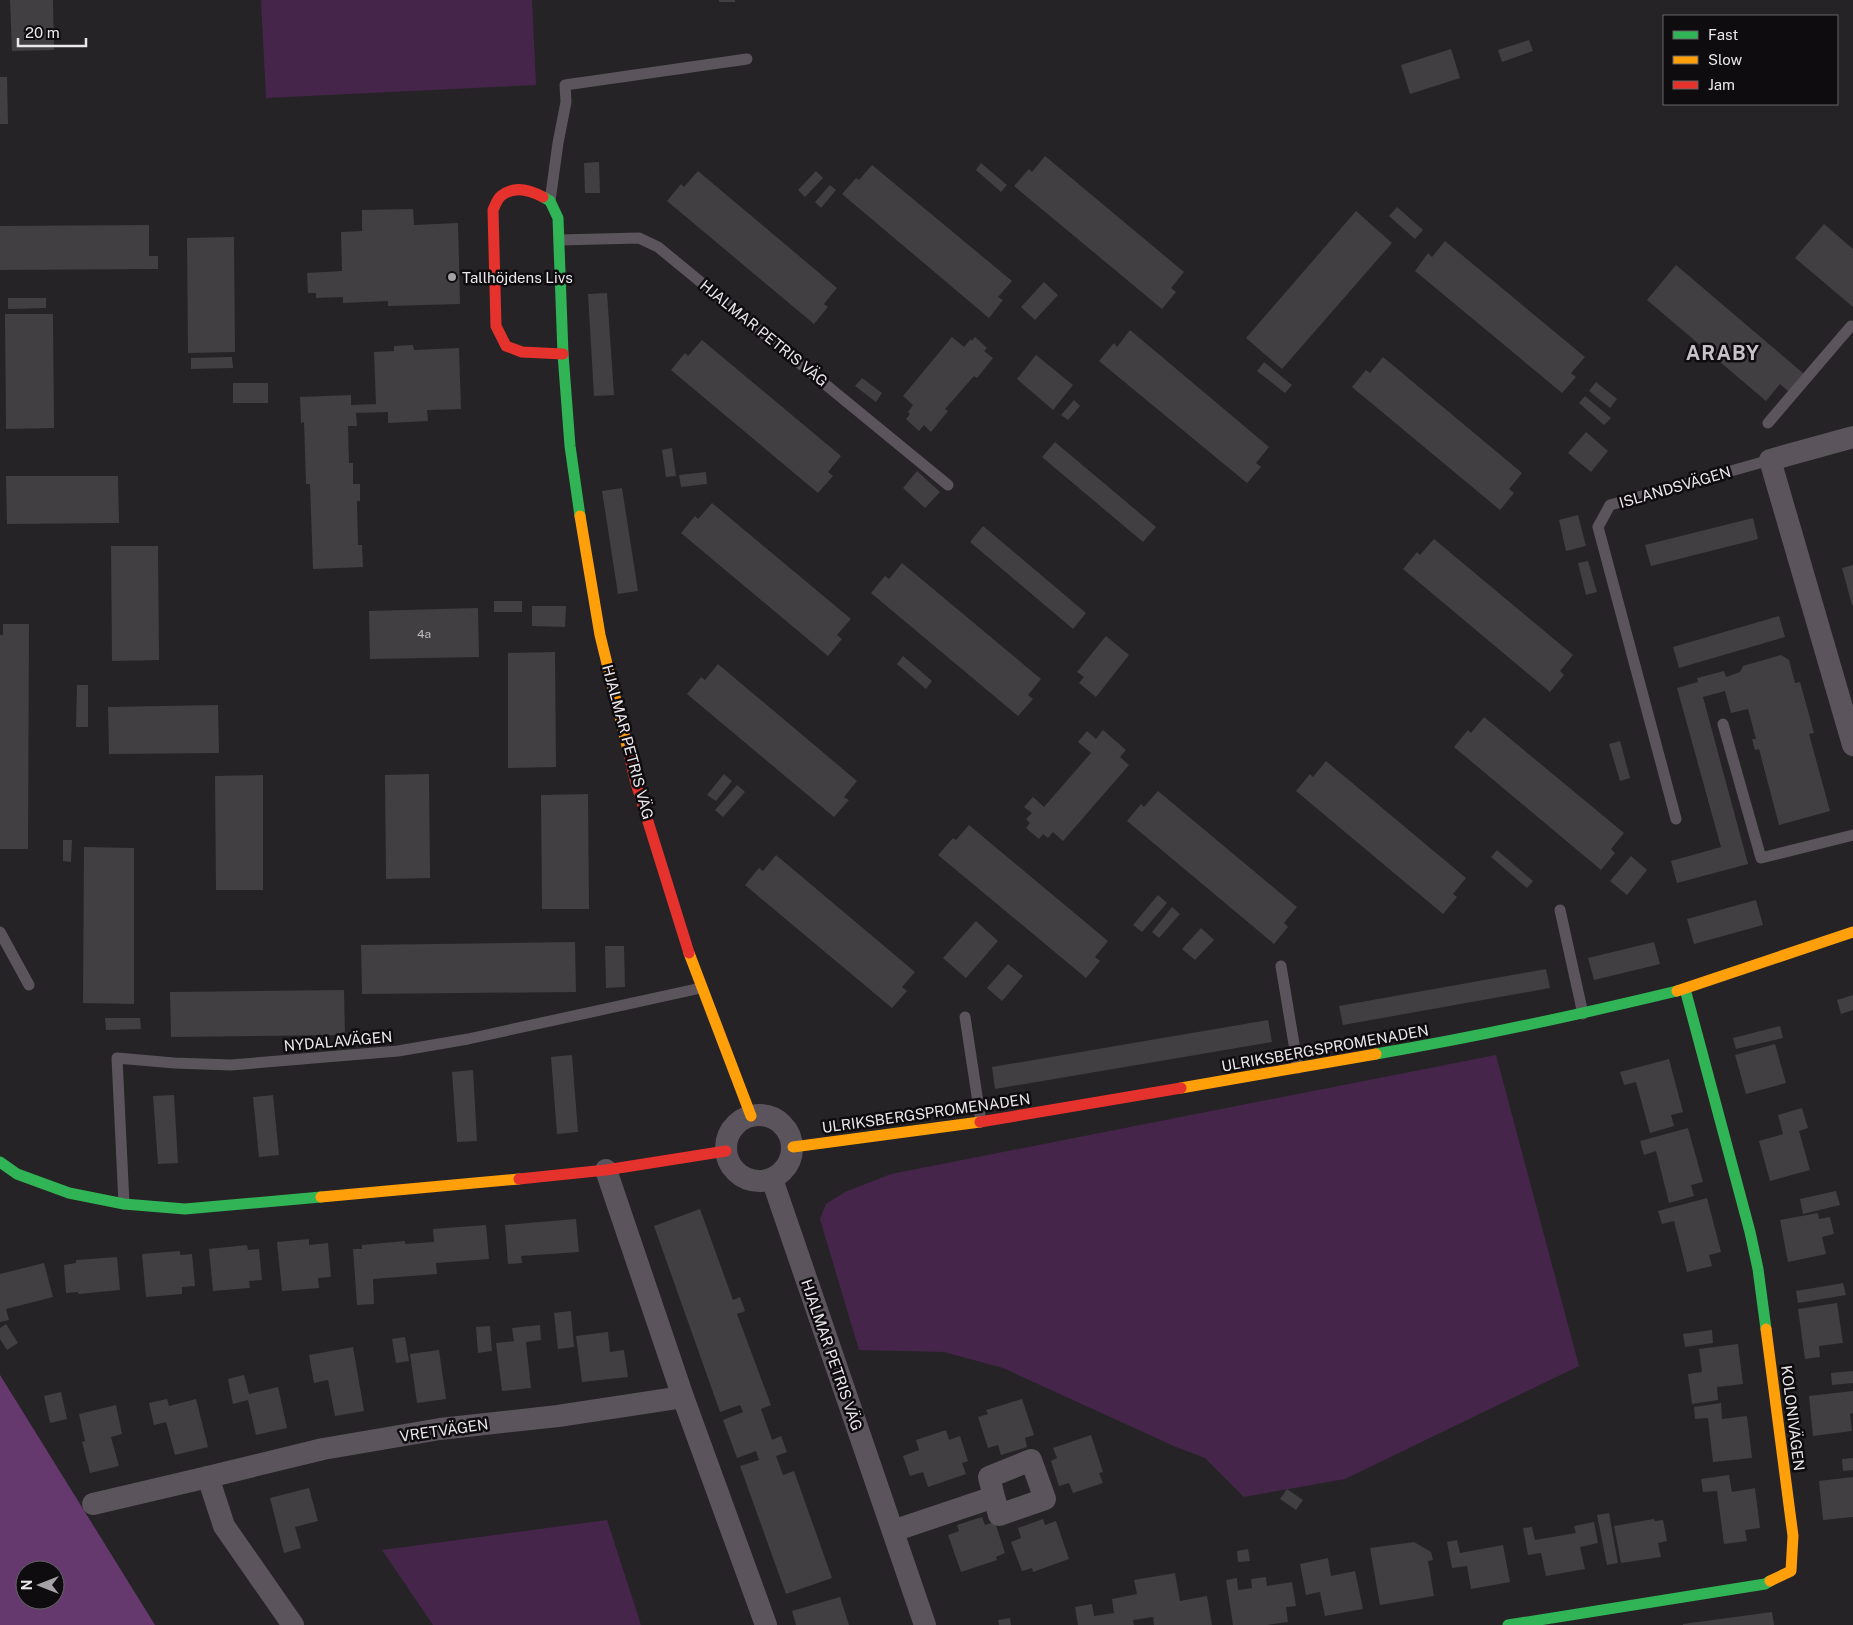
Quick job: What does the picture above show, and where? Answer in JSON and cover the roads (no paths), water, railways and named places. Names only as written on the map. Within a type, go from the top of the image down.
[{"type":"street","points":[[550,201],[534,192],[517,188],[500,196],[493,210],[496,326],[506,346],[522,352],[563,354]]},
{"type":"street","name":"HJALMAR PETRIS VÄG","points":[[550,201],[558,218],[563,354],[570,446],[600,635],[636,780],[680,925],[701,988],[751,1116]]},
{"type":"street","points":[[1853,437],[1770,460],[1853,745]]},
{"type":"street","name":"ULRIKSBERGSPROMENADEN","points":[[793,1147],[981,1122],[1298,1068],[1454,1040],[1583,1014],[1685,990],[1853,932]]},
{"type":"street","name":"KOLONIVÄGEN","points":[[1508,1625],[1765,1584],[1791,1571],[1793,1536],[1758,1270],[1750,1232],[1685,990]]},
{"type":"street","points":[[761,1115],[770,1117],[786,1128],[791,1137],[793,1147],[792,1157],[780,1174],[772,1179],[762,1181],[752,1180],[734,1170],[726,1151],[727,1142],[735,1126],[751,1116],[761,1115]]},
{"type":"street","points":[[0,1162],[17,1174],[68,1194],[124,1204],[185,1208],[362,1194],[606,1170],[726,1151]]},
{"type":"street","points":[[606,1170],[683,1397],[756,1593],[766,1625]]},
{"type":"street","name":"HJALMAR PETRIS VÄG","points":[[772,1179],[925,1625]]},
{"type":"street","name":"VRETVÄGEN","points":[[93,1504],[323,1449],[430,1430],[558,1416],[683,1397]]},
{"type":"street","points":[[208,1477],[224,1526],[293,1625]]},
{"type":"street","points":[[893,1531],[994,1497]]},
{"type":"lane","name":"HJALMAR PETRIS VÄG","points":[[550,201],[566,102],[565,85],[747,59]]},
{"type":"lane","name":"HJALMAR PETRIS VÄG","points":[[559,240],[639,238],[658,247],[948,485]]},
{"type":"lane","points":[[1768,423],[1851,326]]},
{"type":"lane","name":"ISLANDSVÄGEN","points":[[1676,819],[1598,527],[1610,506],[1770,460]]},
{"type":"lane","points":[[1723,724],[1761,858],[1853,835]]},
{"type":"lane","points":[[1560,910],[1583,1014]]},
{"type":"lane","points":[[0,932],[29,984]]},
{"type":"lane","points":[[1281,966],[1298,1068]]},
{"type":"lane","name":"NYDALAVÄGEN","points":[[124,1204],[118,1058],[174,1063],[231,1065],[398,1052],[468,1039],[701,988]]},
{"type":"lane","points":[[965,1017],[981,1122]]},
{"type":"place","name":"Tallhöjdens Livs","points":[[452,277]]},
{"type":"district","name":"ARABY","points":[[1723,353]]}]
